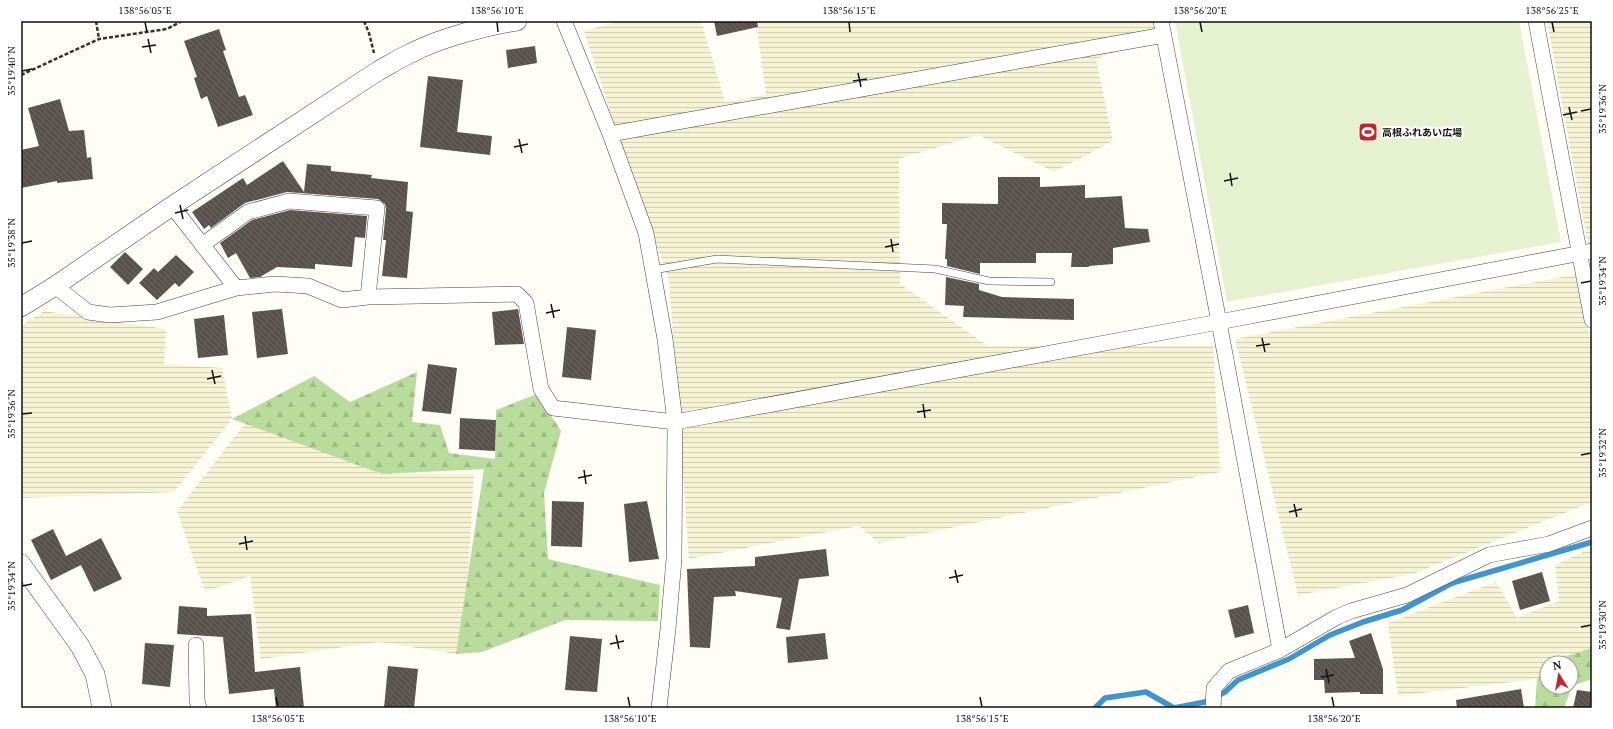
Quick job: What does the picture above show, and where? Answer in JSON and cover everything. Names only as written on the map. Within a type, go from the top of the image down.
[{"type":"street","points":[[21,307],[378,71],[412,52],[448,38],[497,24],[517,21]]},
{"type":"street","points":[[564,21],[610,134],[646,233],[665,339],[675,422],[674,559],[659,708]]},
{"type":"street","points":[[1536,21],[1585,252],[1592,320]]},
{"type":"street","points":[[610,134],[1162,28],[1219,322],[1280,650]]},
{"type":"street","points":[[202,245],[248,212],[289,201],[376,208],[368,297]]},
{"type":"street","points":[[172,206],[236,288]]},
{"type":"street","points":[[54,286],[88,312],[110,315],[157,312],[236,288],[275,284],[308,286],[342,300],[368,297],[517,294],[526,304],[541,389],[553,408],[675,422],[1219,322],[1585,252]]},
{"type":"street","points":[[1213,708],[1214,688],[1229,671],[1280,650],[1337,617],[1351,611],[1407,595],[1489,555],[1549,544],[1592,528]]},
{"type":"street","points":[[21,564],[80,646],[95,674],[102,708]]},
{"type":"street","points":[[196,645],[196,700],[200,708]]},
{"type":"lane","points":[[653,270],[717,259],[935,269],[989,281],[1051,282]]},
{"type":"path","points":[[96,21],[99,39]]},
{"type":"path","points":[[21,75],[99,39],[167,29],[182,21]]},
{"type":"path","points":[[364,21],[370,33],[378,71]]},
{"type":"shaded area","points":[[620,21],[701,21],[725,102],[766,95],[756,21],[1158,21],[1164,35],[1096,59],[1113,141],[1054,172],[978,135],[899,159],[900,284],[988,346],[1213,346],[1220,472],[879,543],[859,526],[689,559],[669,280],[616,129],[584,31]]},
{"type":"shaded area","points":[[1547,21],[1592,21],[1592,266],[1586,234]]},
{"type":"shaded area","points":[[1578,274],[1592,347],[1592,502],[1413,574],[1298,595],[1235,339]]},
{"type":"shaded area","points":[[44,311],[166,329],[164,364],[222,368],[232,419],[174,492],[21,498],[21,326]]},
{"type":"shaded area","points":[[246,422],[382,474],[474,474],[463,655],[379,642],[261,659],[250,576],[205,592],[177,511]]},
{"type":"shaded area","points":[[1592,548],[1592,651],[1576,655],[1539,655],[1539,675],[1537,679],[1398,696],[1388,623],[1496,582],[1517,618],[1559,601],[1555,565]]},
{"type":"green space","name":"高根ふれあい広場","points":[[1175,21],[1519,21],[1561,242],[1227,302]]},
{"type":"green space","points":[[417,372],[412,422],[440,425],[449,453],[495,459],[496,410],[537,394],[561,431],[544,493],[548,559],[660,585],[658,621],[565,620],[482,652],[456,654],[484,469],[382,474],[232,419],[314,376],[350,402]]},
{"type":"green space","points":[[1592,648],[1592,679],[1579,684],[1579,655],[1570,655]]},
{"type":"green space","points":[[1539,675],[1539,695],[1569,695],[1564,708],[1535,708],[1537,679]]},
{"type":"building","points":[[714,21],[757,21],[758,27],[717,36]]},
{"type":"building","points":[[219,29],[226,50],[223,51],[239,97],[245,95],[253,115],[218,127],[207,96],[201,99],[194,78],[197,77],[184,41]]},
{"type":"building","points":[[535,46],[537,63],[508,68],[506,50]]},
{"type":"building","points":[[428,76],[463,80],[457,132],[492,136],[490,155],[420,147]]},
{"type":"building","points":[[60,99],[69,131],[84,130],[87,158],[91,157],[93,179],[57,183],[57,181],[21,188],[21,150],[39,146],[28,108]]},
{"type":"building","points":[[283,161],[304,192],[307,164],[331,166],[331,171],[372,175],[371,178],[408,182],[406,211],[413,212],[407,278],[382,276],[386,240],[383,240],[386,209],[385,204],[378,199],[287,192],[245,203],[211,228],[209,225],[204,229],[192,212],[243,178],[247,185]]},
{"type":"building","points":[[998,177],[1040,177],[1040,187],[1085,185],[1085,198],[1122,196],[1125,228],[1148,229],[1150,242],[1113,248],[1113,264],[1089,267],[1071,267],[1072,253],[1036,253],[1036,263],[980,263],[980,274],[947,266],[947,259],[945,259],[947,224],[942,224],[942,203],[998,204]]},
{"type":"building","points":[[290,210],[367,216],[365,238],[355,237],[352,267],[315,264],[315,269],[277,267],[260,277],[250,278],[236,253],[228,258],[220,243],[252,220]]},
{"type":"building","points":[[125,252],[143,269],[128,285],[110,267]]},
{"type":"building","points":[[176,255],[194,272],[179,287],[175,283],[157,300],[139,283],[154,268],[158,272]]},
{"type":"building","points":[[946,277],[979,284],[979,290],[1002,297],[1074,299],[1074,320],[963,317],[964,306],[945,305]]},
{"type":"building","points":[[282,309],[288,354],[257,358],[252,312]]},
{"type":"building","points":[[518,309],[524,344],[495,345],[492,312]]},
{"type":"building","points":[[224,315],[228,355],[198,358],[194,319]]},
{"type":"building","points":[[567,327],[596,330],[591,380],[562,377]]},
{"type":"building","points":[[428,364],[457,368],[451,414],[422,411]]},
{"type":"building","points":[[460,418],[496,420],[495,451],[459,449]]},
{"type":"building","points":[[552,501],[584,502],[582,547],[551,546]]},
{"type":"building","points":[[647,501],[659,559],[629,562],[624,504]]},
{"type":"building","points":[[53,529],[66,556],[101,538],[122,579],[94,592],[81,565],[51,580],[31,540]]},
{"type":"building","points":[[826,549],[829,576],[799,579],[790,630],[776,628],[782,598],[735,591],[736,596],[714,597],[710,648],[690,647],[687,569],[755,566],[755,557]]},
{"type":"building","points":[[1542,572],[1550,601],[1520,610],[1512,581]]},
{"type":"building","points":[[1248,605],[1254,633],[1235,638],[1228,610]]},
{"type":"building","points":[[179,606],[207,608],[207,616],[251,614],[255,672],[300,667],[304,708],[276,708],[274,689],[229,694],[223,637],[177,634]]},
{"type":"building","points":[[825,633],[828,659],[788,663],[786,637]]},
{"type":"building","points":[[1371,633],[1383,669],[1383,694],[1360,694],[1360,692],[1325,693],[1324,680],[1314,680],[1314,659],[1355,658],[1349,641]]},
{"type":"building","points":[[570,636],[602,639],[597,692],[565,690]]},
{"type":"building","points":[[145,643],[174,645],[170,687],[142,684]]},
{"type":"building","points":[[388,666],[418,669],[414,708],[384,708]]},
{"type":"building","points":[[1521,689],[1524,708],[1457,708],[1456,700]]},
{"type":"building","points":[[1579,690],[1592,692],[1592,708],[1573,708],[1576,695],[1579,695]]},
{"type":"waterway","points":[[1095,708],[1105,698],[1146,692],[1174,708],[1205,702],[1225,692],[1238,680],[1289,659],[1330,635],[1363,622],[1402,610],[1452,583],[1592,542]]},
{"type":"place","name":"高根ふれあい広場","points":[[1368,132]]}]
